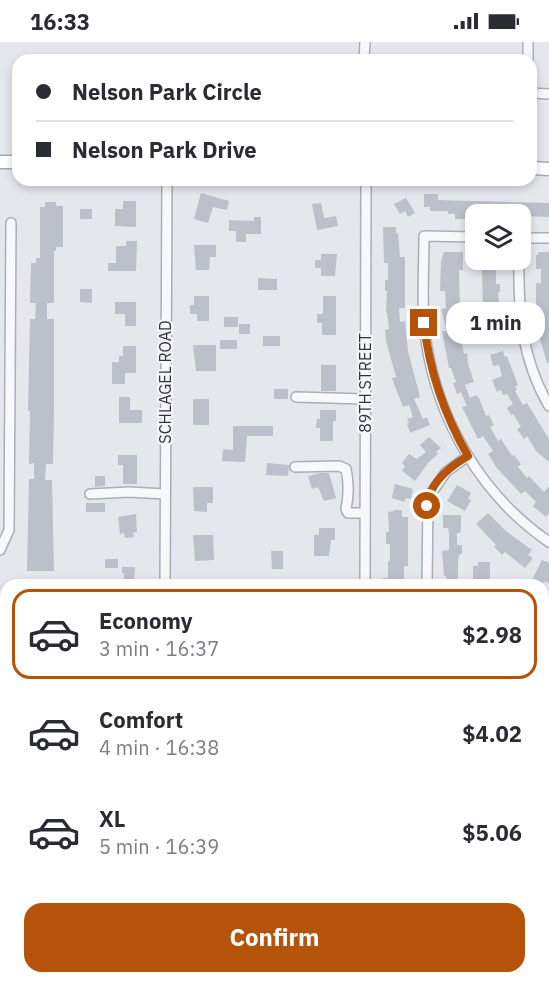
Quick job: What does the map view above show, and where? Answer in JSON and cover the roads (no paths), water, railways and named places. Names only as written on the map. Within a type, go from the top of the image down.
[{"type":"street","name":"SCHLAGEL ROAD","points":[[165,579],[167,186]]},
{"type":"street","name":"89TH STREET","points":[[365,579],[366,186]]},
{"type":"street","points":[[0,550],[9,530],[5,392],[11,223]]},
{"type":"street","points":[[465,237],[424,237],[424,323],[429,357],[441,400],[468,456],[506,505],[549,542]]},
{"type":"street","points":[[531,238],[549,238]]},
{"type":"street","points":[[519,270],[519,308],[523,340],[531,368],[549,406]]},
{"type":"street","points":[[296,397],[365,399]]},
{"type":"street","points":[[427,579],[427,501],[443,474],[468,456]]},
{"type":"street","points":[[295,467],[339,466],[346,469],[364,470]]},
{"type":"street","points":[[346,469],[349,496],[346,509],[348,513],[364,513]]},
{"type":"street","points":[[90,494],[129,492],[165,494]]}]
